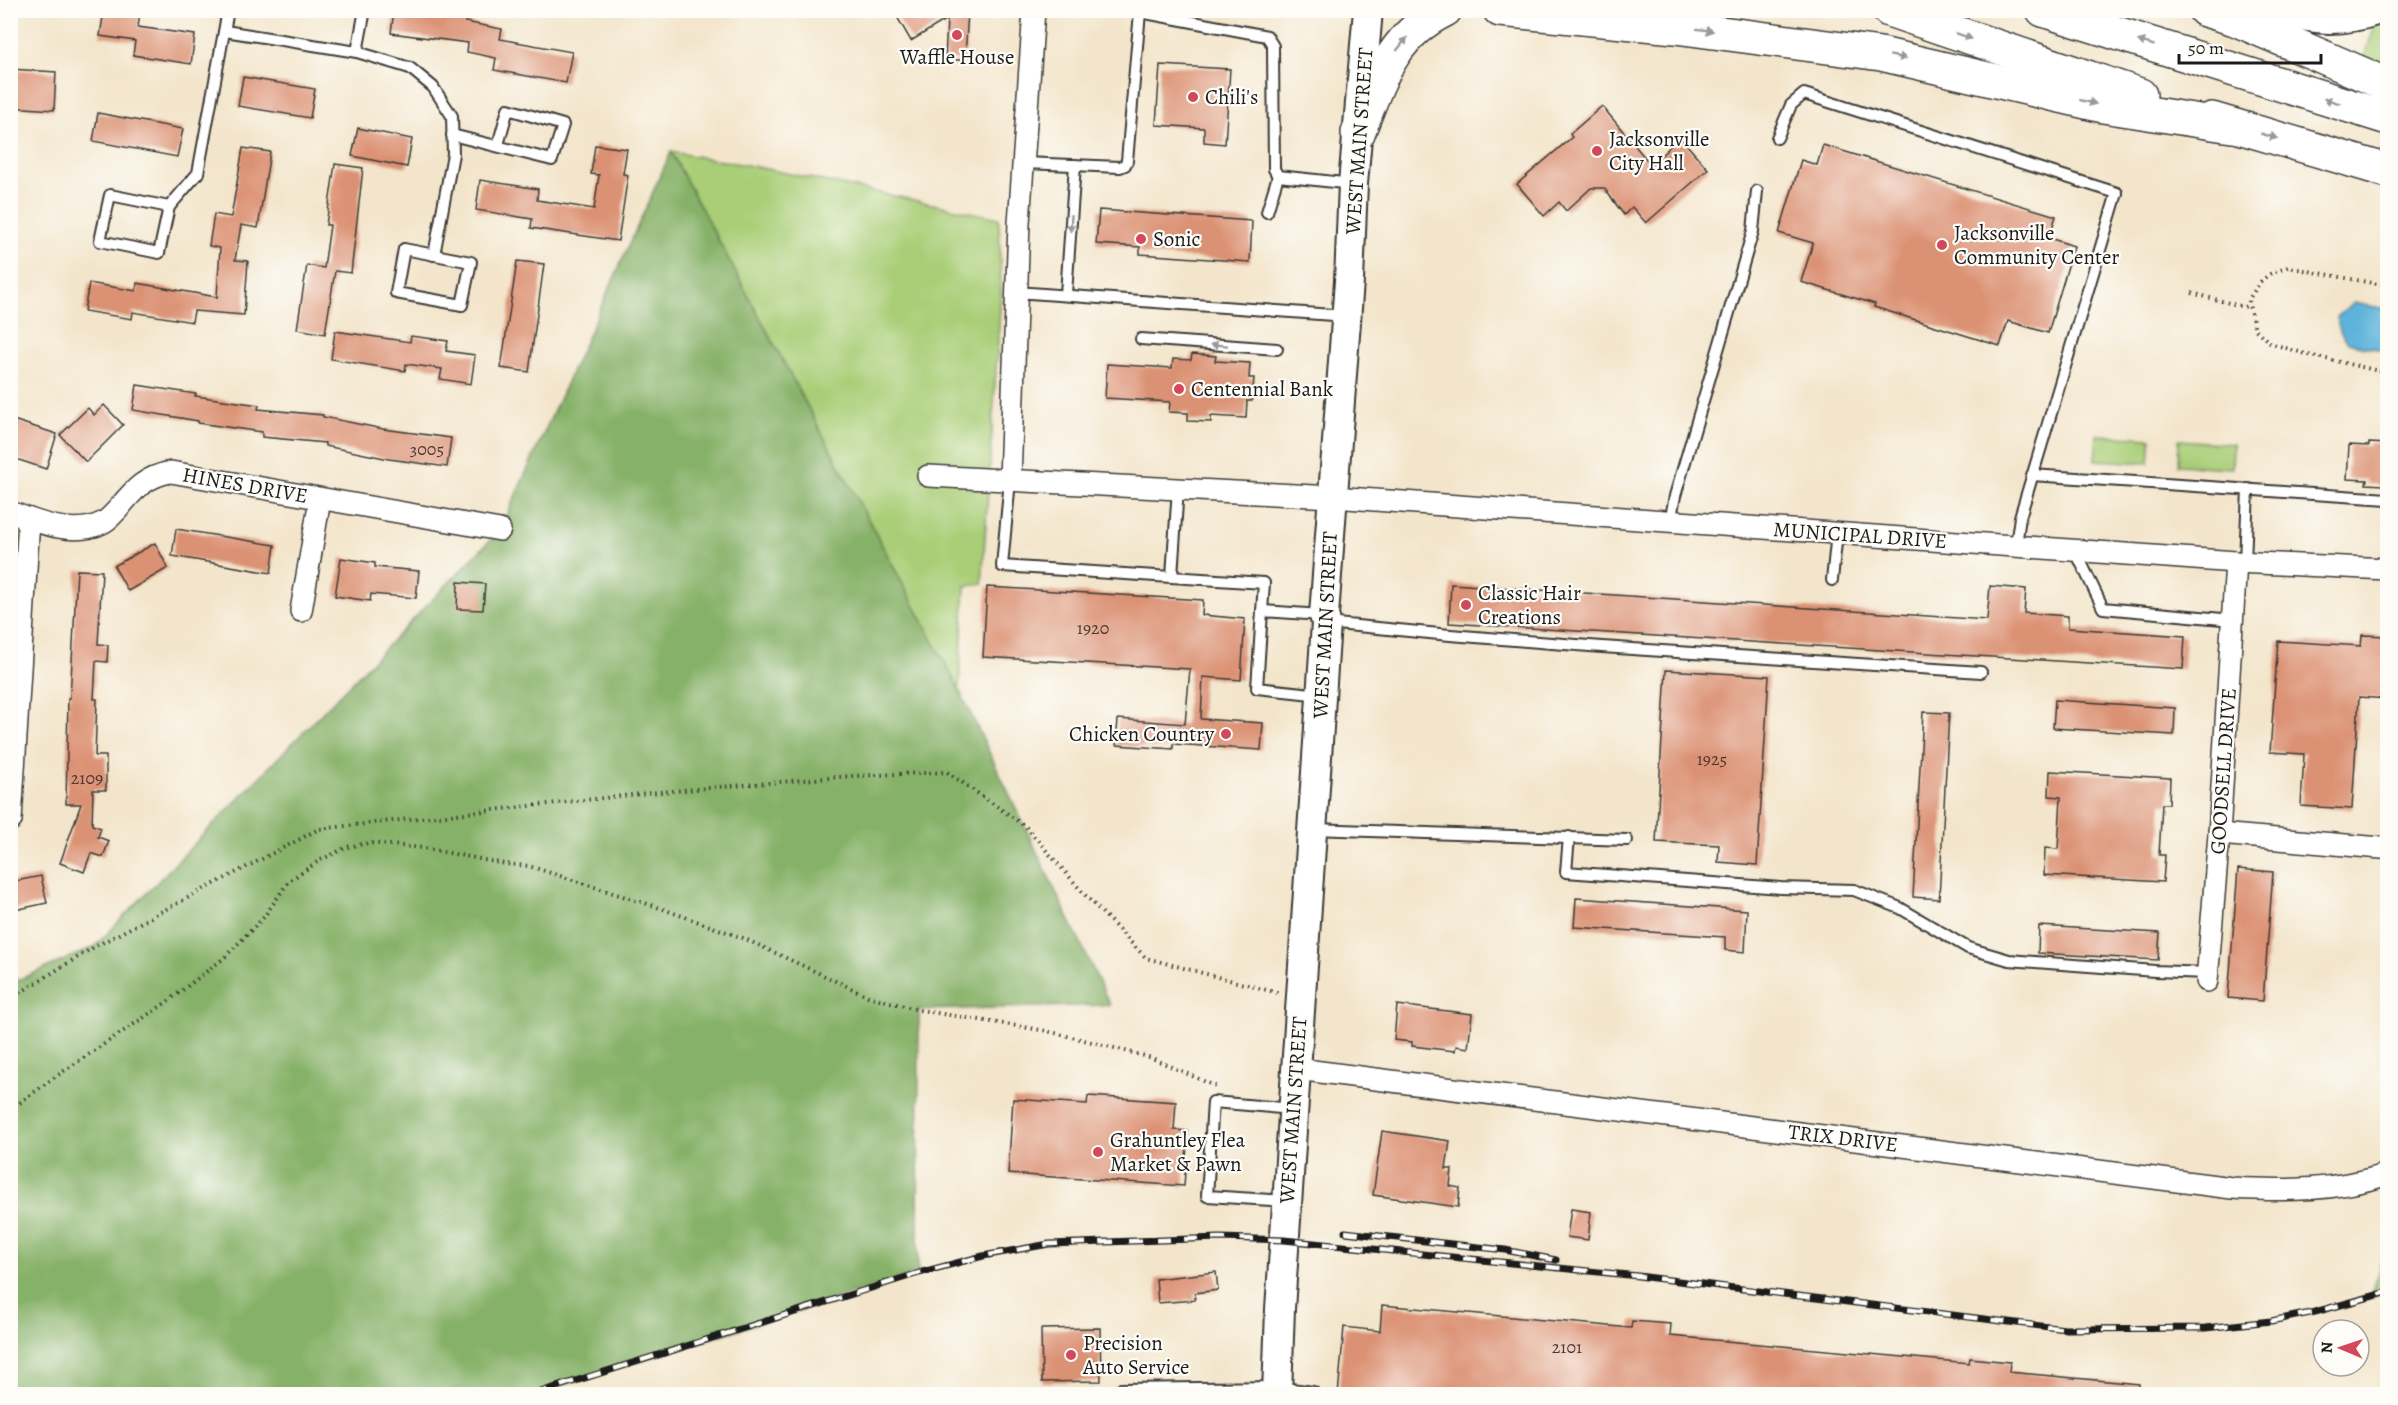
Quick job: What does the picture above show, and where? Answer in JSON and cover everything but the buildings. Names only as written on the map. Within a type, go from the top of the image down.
[{"type":"highway","points":[[1358,133],[1385,66],[1413,29],[1428,18],[1445,10]]},
{"type":"highway","points":[[1500,10],[1675,27],[1881,54],[2103,106],[2232,126]]},
{"type":"highway","points":[[1889,10],[2232,126],[2388,171]]},
{"type":"highway","points":[[2043,10],[2388,118]]},
{"type":"highway","points":[[2205,10],[2235,19],[2388,85]]},
{"type":"main road","name":"WEST MAIN STREET","points":[[1277,1391],[1284,1240],[1347,316],[1353,184],[1368,10]]},
{"type":"main road","points":[[2277,10],[2309,19],[2334,20],[2359,17],[2379,10]]},
{"type":"street","points":[[1010,480],[1019,223],[1034,10]]},
{"type":"street","name":"HINES DRIVE","points":[[20,515],[69,529],[88,528],[103,523],[138,485],[157,474],[171,472],[500,530]]},
{"type":"street","name":"MUNICIPAL DRIVE","points":[[928,476],[1333,497],[2240,562],[2388,569]]},
{"type":"street","points":[[301,611],[320,499]]},
{"type":"street","points":[[11,820],[20,515]]},
{"type":"street","name":"GOODSELL DRIVE","points":[[2208,977],[2233,620],[2240,562]]},
{"type":"street","points":[[2219,834],[2381,848]]},
{"type":"street","name":"TRIX DRIVE","points":[[1297,1069],[2232,1188],[2310,1189],[2347,1185],[2388,1174]]},
{"type":"lane","points":[[169,207],[110,195],[100,241],[159,253],[169,207],[198,173],[228,10]]},
{"type":"lane","points":[[357,52],[364,10]]},
{"type":"lane","points":[[1024,163],[1120,167],[1125,165],[1140,12],[1267,36],[1273,46],[1274,169],[1278,176],[1267,212]]},
{"type":"lane","points":[[225,31],[357,52],[410,68],[433,87],[452,116],[453,154],[434,255]]},
{"type":"lane","points":[[1777,138],[1791,105],[1804,94],[2117,194],[2032,475],[2020,517],[2016,545]]},
{"type":"lane","points":[[452,135],[552,160],[563,125],[508,109],[498,145]]},
{"type":"lane","points":[[1066,294],[1075,165]]},
{"type":"lane","points":[[1278,176],[1353,184]]},
{"type":"lane","points":[[1670,522],[1675,496],[1753,231],[1758,191]]},
{"type":"lane","points":[[404,249],[434,255],[471,262],[462,305],[396,293],[404,249]]},
{"type":"lane","points":[[1016,292],[1347,316]]},
{"type":"lane","points":[[1141,339],[1277,349]]},
{"type":"lane","points":[[2032,475],[2388,499]]},
{"type":"lane","points":[[1010,480],[1002,566],[1264,583],[1257,688],[1321,695]]},
{"type":"lane","points":[[1172,576],[1178,488]]},
{"type":"lane","points":[[2240,562],[2248,489]]},
{"type":"lane","points":[[1832,580],[1837,533]]},
{"type":"lane","points":[[2074,550],[2103,608],[2233,620]]},
{"type":"lane","points":[[1262,612],[1450,635],[1981,672]]},
{"type":"lane","points":[[1312,829],[1627,840]]},
{"type":"lane","points":[[1569,837],[1566,873],[1781,888],[1854,890],[1900,908],[1968,948],[2009,960],[2208,977]]},
{"type":"lane","points":[[1287,1201],[1207,1196],[1212,1102],[1293,1109]]},
{"type":"lane","points":[[1121,1389],[1312,1392],[1314,1395]]},
{"type":"path","points":[[2388,286],[2288,267],[2270,274],[2260,282],[2249,299],[2255,329],[2270,343],[2309,355],[2388,373]]},
{"type":"path","points":[[2192,293],[2244,307],[2249,305]]},
{"type":"path","points":[[10,999],[94,947],[319,829],[649,793],[851,776],[947,772],[1025,826],[1086,896],[1146,958],[1301,999]]},
{"type":"path","points":[[10,1110],[167,1002],[215,966],[264,916],[289,881],[317,862],[347,846],[369,843],[424,848],[505,864],[529,866],[663,909],[743,938],[868,996],[919,1010],[1047,1030],[1152,1058],[1222,1089]]},
{"type":"green space","points":[[2380,11],[2387,11],[2387,85],[2359,72]]},
{"type":"green space","points":[[671,152],[752,166],[999,218],[1001,293],[982,584],[965,586],[959,689]]},
{"type":"green space","points":[[671,152],[959,689],[1110,1005],[919,1010],[918,1273],[534,1394],[11,1394],[11,983],[94,947],[500,530]]},
{"type":"green space","points":[[2097,435],[2151,438],[2149,463],[2095,460]]},
{"type":"green space","points":[[2179,440],[2233,444],[2232,468],[2178,465]]},
{"type":"green space","points":[[2387,1238],[2387,1292],[2371,1298]]},
{"type":"water","points":[[2353,303],[2387,309],[2387,351],[2353,344],[2342,335],[2337,317]]},
{"type":"railway","points":[[1345,1232],[1505,1250],[1556,1260]]},
{"type":"railway","points":[[534,1394],[919,1273],[983,1256],[1049,1244],[1220,1238],[1284,1240],[1638,1276],[2065,1329],[2205,1328],[2271,1321],[2315,1312],[2388,1292]]},
{"type":"place","name":"Waffle House","points":[[957,35]]},
{"type":"place","name":"Chili's","points":[[1193,97]]},
{"type":"place","name":"Jacksonville City Hall","points":[[1597,151]]},
{"type":"place","name":"Sonic","points":[[1141,239]]},
{"type":"place","name":"Jacksonville Community Center","points":[[1942,245]]},
{"type":"place","name":"Centennial Bank","points":[[1179,389]]},
{"type":"place","name":"Classic Hair Creations","points":[[1466,605]]},
{"type":"place","name":"Chicken Country","points":[[1226,734]]},
{"type":"place","name":"Grahuntley Flea Market & Pawn","points":[[1098,1152]]},
{"type":"place","name":"Precision Auto Service","points":[[1071,1355]]}]
